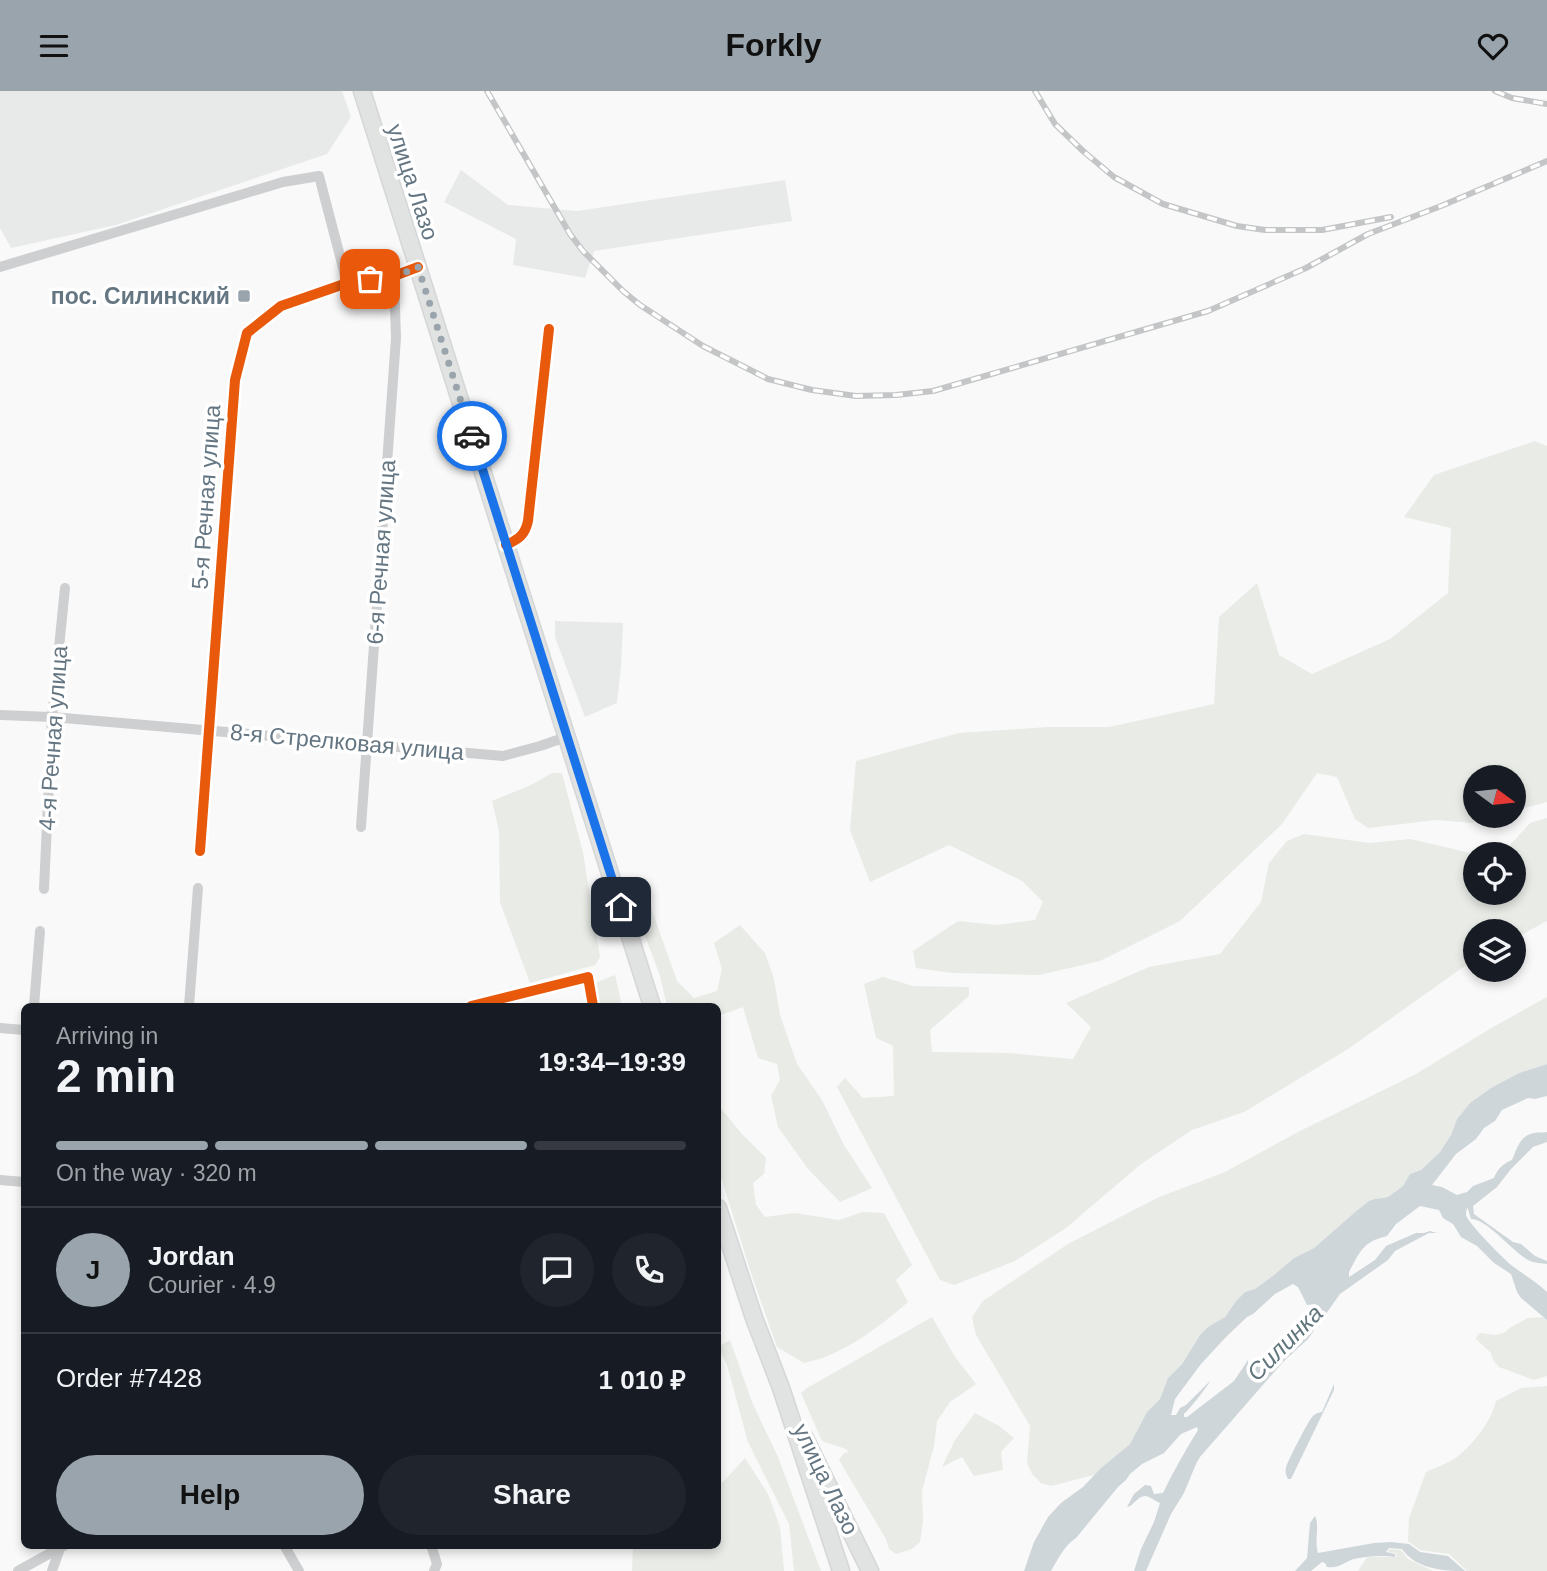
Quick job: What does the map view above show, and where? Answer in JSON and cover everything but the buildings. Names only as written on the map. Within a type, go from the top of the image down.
[{"type":"main road","name":"улица Лазо","points":[[362,91],[651,1003]]},
{"type":"main road","name":"улица Лазо","points":[[721,1217],[754,1318],[781,1388],[839,1567]]},
{"type":"main road","name":"улица Лазо","points":[[781,1388],[870,1571]]},
{"type":"street","points":[[0,267],[283,182],[318,176],[347,283]]},
{"type":"street","name":"5-я Речная улица","points":[[200,851],[235,380],[247,333],[281,306],[347,283],[394,277],[418,267]]},
{"type":"street","name":"6-я Речная улица","points":[[361,827],[396,338],[394,277]]},
{"type":"street","points":[[506,545],[525,533],[528,520],[549,329]]},
{"type":"street","name":"4-я Речная улица","points":[[44,889],[52,717],[65,588]]},
{"type":"street","name":"8-я Стрелковая улица","points":[[0,715],[52,717],[503,756],[566,737]]},
{"type":"street","points":[[189,1003],[198,888]]},
{"type":"street","points":[[34,1003],[40,930]]},
{"type":"street","points":[[485,1003],[588,977],[592,1003]]},
{"type":"street","points":[[0,1028],[21,1030]]},
{"type":"street","points":[[0,1180],[21,1182]]},
{"type":"street","points":[[18,1571],[58,1549]]},
{"type":"street","points":[[52,1571],[61,1549]]},
{"type":"street","points":[[287,1549],[299,1571]]},
{"type":"street","points":[[432,1549],[437,1564],[434,1571]]},
{"type":"shaded area","points":[[0,91],[342,91],[351,117],[327,154],[116,225],[11,248],[0,228]]},
{"type":"shaded area","points":[[461,170],[508,205],[577,211],[785,180],[792,221],[594,251],[585,278],[513,265],[516,239],[444,202]]},
{"type":"shaded area","points":[[1535,441],[1547,446],[1547,802],[1526,808],[1526,765],[1463,765],[1463,822],[1436,820],[1368,828],[1355,819],[1337,777],[1317,773],[1282,824],[1180,921],[1100,961],[1039,975],[952,973],[916,968],[913,951],[958,921],[997,925],[1035,920],[1043,902],[1022,881],[949,845],[870,882],[850,830],[856,761],[959,733],[1048,727],[1109,727],[1214,704],[1219,617],[1257,583],[1279,655],[1312,674],[1390,639],[1448,593],[1451,528],[1404,517],[1434,475]]},
{"type":"shaded area","points":[[555,621],[623,623],[617,703],[585,717],[555,637]]},
{"type":"shaded area","points":[[552,773],[562,773],[583,853],[600,957],[595,965],[530,983],[500,902],[499,831],[492,801]]},
{"type":"shaded area","points":[[1547,818],[1547,921],[1526,932],[1526,919],[1463,919],[1463,967],[1348,1049],[1244,1112],[1192,1130],[1141,1164],[1066,1228],[1015,1261],[954,1285],[940,1280],[837,1087],[845,1078],[863,1098],[894,1096],[893,1046],[876,1038],[864,984],[883,977],[913,986],[969,987],[969,996],[930,1030],[932,1052],[1009,1053],[1073,1059],[1091,1027],[1066,1003],[1149,967],[1220,954],[1261,902],[1269,863],[1287,841],[1304,834],[1370,843],[1410,839],[1463,851],[1463,905],[1526,905],[1526,842],[1513,842],[1530,823]]},
{"type":"shaded area","points":[[649,902],[677,981],[694,998],[717,991],[722,969],[714,943],[740,925],[765,953],[774,979],[780,1015],[797,1064],[822,1100],[844,1145],[872,1188],[840,1202],[808,1169],[778,1127],[771,1096],[780,1080],[777,1064],[758,1058],[743,1007],[721,1015],[721,1003],[666,1003],[660,976],[637,914]]},
{"type":"shaded area","points":[[615,975],[621,1003],[599,1003],[595,983]]},
{"type":"shaded area","points":[[1547,997],[1547,1064],[1519,1073],[1470,1103],[1457,1119],[1440,1152],[1421,1170],[1410,1174],[1403,1186],[1388,1197],[1379,1198],[1354,1213],[1314,1248],[1294,1258],[1255,1289],[1245,1292],[1225,1317],[1200,1335],[1182,1364],[1168,1378],[1160,1399],[1147,1412],[1130,1444],[1094,1475],[1051,1486],[1041,1483],[1032,1474],[1027,1463],[1030,1426],[976,1335],[972,1317],[983,1301],[1068,1244],[1159,1197],[1223,1173],[1300,1131],[1416,1074]]},
{"type":"shaded area","points":[[721,1109],[766,1158],[764,1174],[753,1183],[756,1205],[765,1217],[795,1213],[839,1220],[863,1212],[884,1213],[912,1265],[896,1280],[908,1302],[872,1331],[846,1347],[804,1363],[777,1347],[721,1177]]},
{"type":"shaded area","points":[[932,1317],[955,1357],[976,1384],[950,1402],[937,1421],[934,1446],[922,1491],[923,1521],[920,1542],[912,1549],[896,1554],[889,1549],[886,1539],[839,1460],[844,1453],[849,1452],[822,1441],[801,1393]]},
{"type":"shaded area","points":[[1543,1317],[1547,1320],[1547,1376],[1534,1380],[1499,1367],[1491,1353],[1476,1339],[1480,1333],[1504,1333],[1528,1318]]},
{"type":"shaded area","points":[[730,1340],[752,1402],[778,1457],[821,1571],[794,1571],[789,1524],[748,1442],[721,1345]]},
{"type":"shaded area","points":[[1547,1386],[1547,1571],[1467,1571],[1449,1554],[1420,1550],[1408,1541],[1409,1518],[1426,1472],[1454,1459],[1470,1445],[1486,1424],[1496,1401],[1521,1388]]},
{"type":"shaded area","points":[[975,1413],[1014,1438],[1001,1452],[1003,1470],[974,1476],[962,1457],[942,1467],[955,1440]]},
{"type":"shaded area","points":[[745,1458],[768,1494],[780,1527],[784,1571],[632,1571],[633,1549],[721,1549],[721,1482]]},
{"type":"shaded area","points":[[1389,1549],[1401,1550],[1408,1559],[1433,1571],[1358,1571],[1367,1557],[1397,1557],[1395,1553],[1388,1552]]},
{"type":"water","name":"Силинка","points":[[1547,1064],[1547,1096],[1528,1098],[1502,1110],[1495,1121],[1456,1154],[1432,1185],[1457,1195],[1467,1192],[1473,1186],[1494,1178],[1501,1167],[1512,1160],[1520,1143],[1529,1134],[1547,1132],[1547,1142],[1533,1147],[1497,1187],[1473,1206],[1474,1214],[1513,1242],[1521,1244],[1535,1256],[1547,1261],[1547,1264],[1532,1262],[1523,1257],[1485,1224],[1471,1219],[1467,1208],[1466,1214],[1476,1230],[1511,1265],[1547,1292],[1547,1320],[1521,1298],[1511,1274],[1494,1263],[1477,1246],[1461,1237],[1439,1210],[1420,1206],[1396,1224],[1387,1236],[1372,1241],[1363,1249],[1349,1272],[1349,1277],[1375,1260],[1386,1246],[1416,1233],[1430,1231],[1437,1233],[1429,1233],[1395,1251],[1388,1260],[1340,1294],[1308,1339],[1283,1362],[1200,1457],[1146,1571],[1134,1571],[1160,1503],[1145,1496],[1127,1507],[1134,1494],[1145,1485],[1151,1486],[1154,1494],[1163,1493],[1198,1430],[1197,1427],[1181,1434],[1164,1453],[1142,1464],[1130,1474],[1065,1549],[1051,1571],[1024,1571],[1034,1542],[1048,1517],[1130,1444],[1147,1412],[1160,1399],[1168,1378],[1182,1364],[1200,1335],[1225,1317],[1245,1292],[1255,1289],[1294,1258],[1314,1248],[1369,1201],[1388,1197],[1403,1186],[1410,1174],[1421,1170],[1440,1152],[1457,1119],[1470,1103],[1519,1073]],"holes":[[[1293,1284],[1298,1287],[1307,1305],[1317,1306],[1252,1365],[1248,1365],[1248,1360],[1234,1381],[1187,1417],[1184,1417],[1184,1414],[1210,1381],[1180,1408],[1176,1415],[1171,1415],[1175,1399],[1201,1364],[1226,1337],[1275,1294]]]},
{"type":"water","points":[[1334,1384],[1334,1390],[1291,1479],[1288,1479],[1286,1468],[1293,1451],[1312,1417],[1322,1412]]},
{"type":"water","points":[[1315,1516],[1318,1553],[1374,1543],[1409,1544],[1420,1552],[1448,1556],[1465,1571],[1422,1565],[1402,1549],[1389,1548],[1386,1552],[1395,1554],[1395,1557],[1359,1558],[1331,1567],[1322,1562],[1311,1571],[1295,1571],[1307,1558],[1310,1523]]},
{"type":"railway","points":[[487,91],[570,234],[623,291],[703,346],[768,379],[812,390],[856,396],[933,391],[1208,311],[1306,268],[1368,234],[1547,161]]},
{"type":"railway","points":[[1035,91],[1055,124],[1083,151],[1114,177],[1163,204],[1237,226],[1265,230],[1322,230],[1391,217]]},
{"type":"railway","points":[[1495,91],[1512,98],[1547,104]]},
{"type":"cycle path","points":[[200,851],[235,380],[247,333],[281,306],[347,283],[394,276],[418,267]]},
{"type":"cycle path","points":[[506,545],[521,536],[528,521],[549,329]]},
{"type":"cycle path","points":[[483,1003],[588,977],[592,1003]]},
{"type":"way so far","points":[[370,279],[394,277],[418,267],[472,436]]},
{"type":"place","name":"пос. Силинский","points":[[244,296]]},
{"type":"route","points":[[472,436],[621,907]]}]
